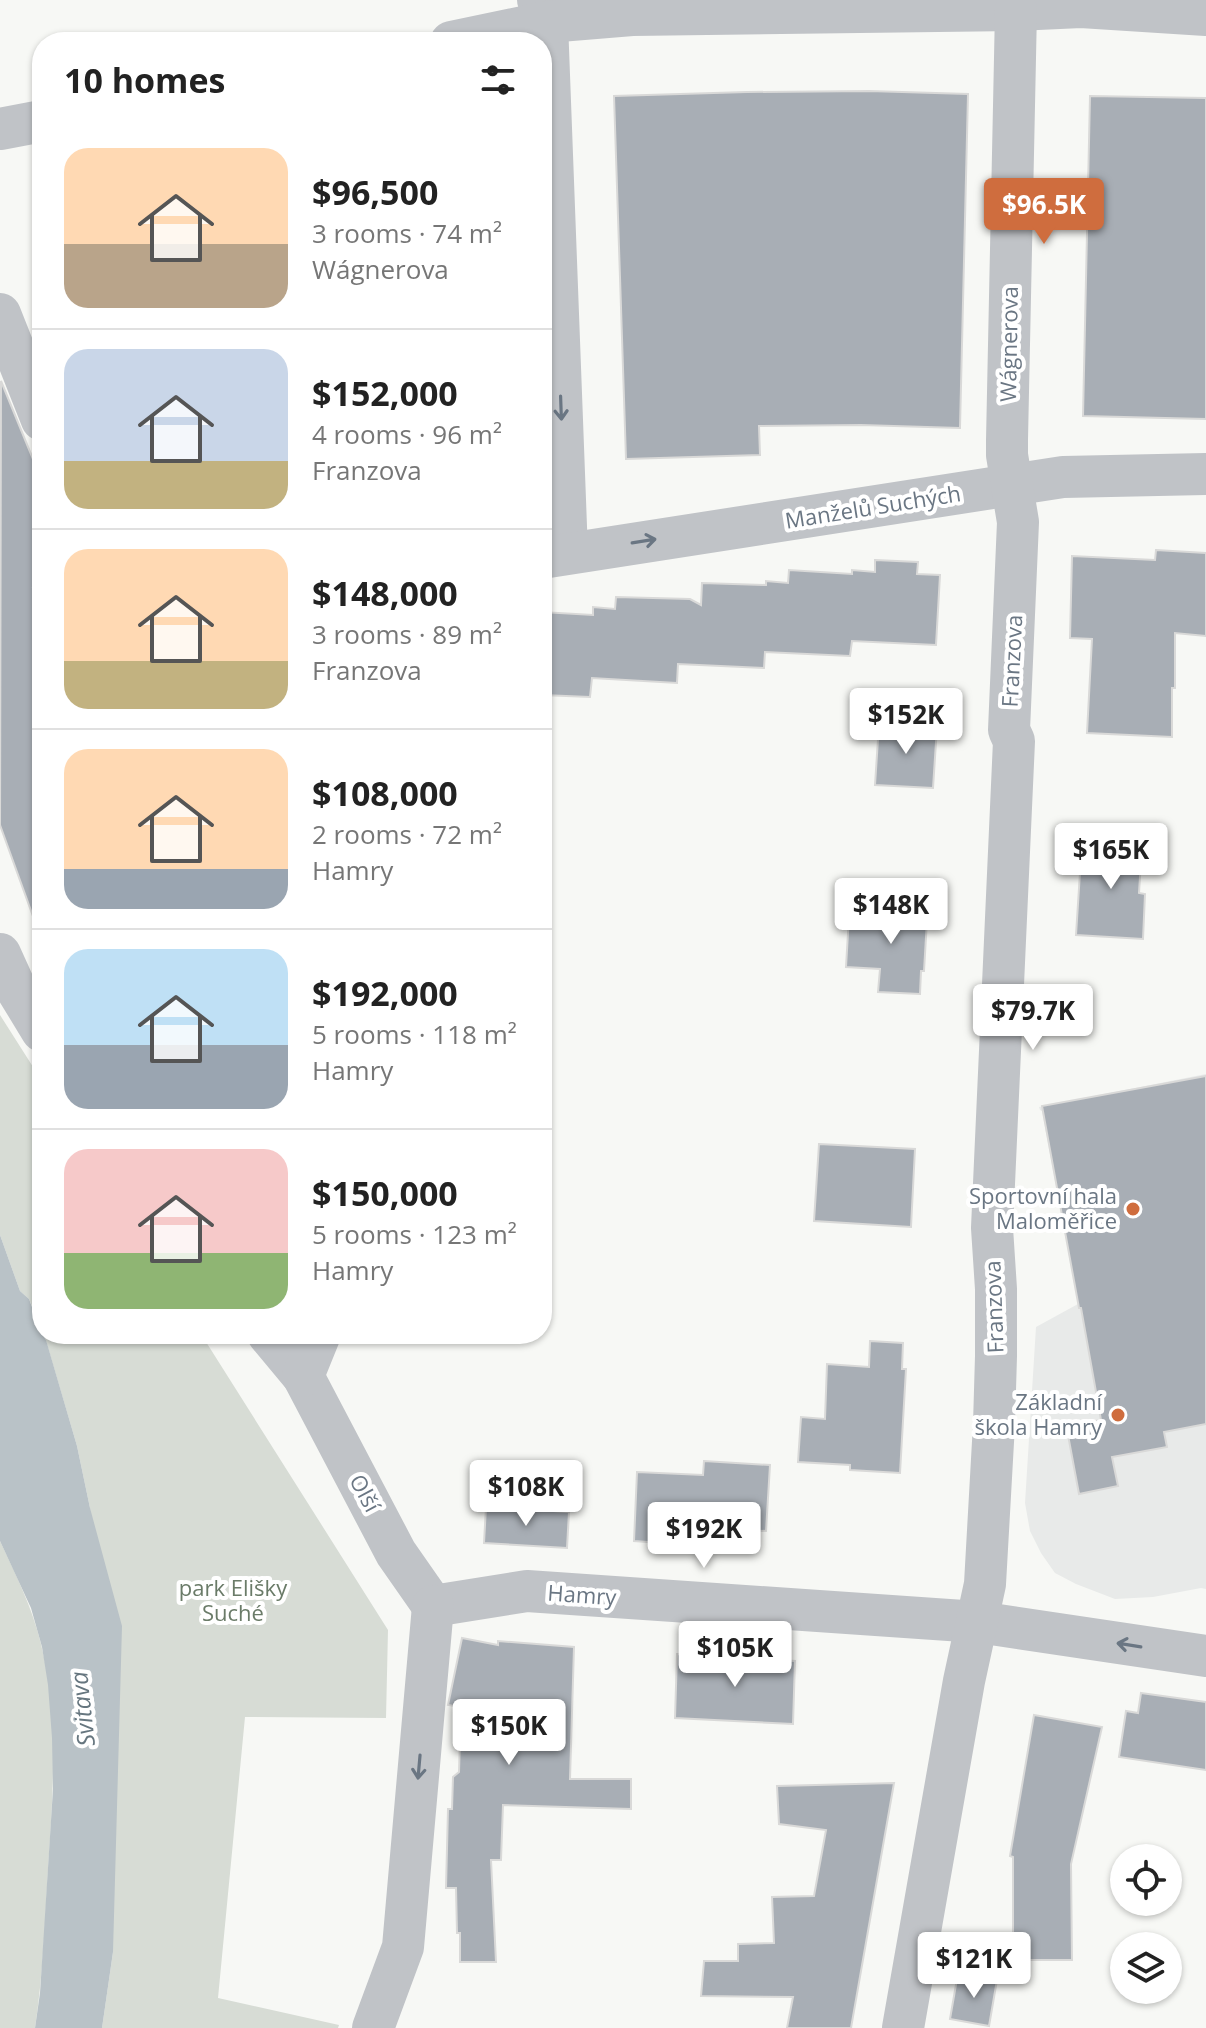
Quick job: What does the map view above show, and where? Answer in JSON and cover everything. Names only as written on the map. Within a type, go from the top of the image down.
[{"type":"street","points":[[480,32],[542,11],[632,15],[1081,7],[1206,15]]},
{"type":"street","name":"Wágnerova","points":[[1012,485],[1007,440],[1016,10]]},
{"type":"street","points":[[542,11],[542,32]]},
{"type":"street","points":[[0,129],[32,123]]},
{"type":"street","points":[[0,314],[32,395]]},
{"type":"street","points":[[552,465],[554,556]]},
{"type":"street","name":"Manželů Suchých","points":[[554,556],[1063,477],[1206,474]]},
{"type":"street","name":"Franzova","points":[[903,2028],[964,1681],[985,1584],[994,1424],[996,1289],[992,1228],[1014,741],[1009,730],[1018,522],[1012,485]]},
{"type":"street","points":[[0,954],[32,1015]]},
{"type":"street","name":"Olší","points":[[276,1344],[303,1376],[396,1553],[433,1606]]},
{"type":"street","points":[[303,1376],[316,1344]]},
{"type":"street","name":"Hamry","points":[[433,1606],[527,1591],[978,1622],[1206,1656]]},
{"type":"street","points":[[373,2028],[403,1947],[433,1606]]},
{"type":"shaded area","name":"Základní škola Hamry","points":[[1206,1074],[1206,1589],[1115,1599],[1055,1573],[1030,1531],[1025,1503],[1036,1327],[1078,1304],[1039,1107]]},
{"type":"green space","points":[[0,1015],[32,1065],[32,1306],[20,1291],[0,1235]]},
{"type":"green space","name":"park Elišky Suché","points":[[47,1344],[207,1344],[388,1630],[386,1718],[245,1717],[218,1998],[339,2025],[338,2028],[102,2028],[113,1952],[90,1508],[77,1446]]},
{"type":"green space","points":[[0,1541],[37,1630],[50,1700],[52,1813],[35,2028],[0,2028]]},
{"type":"water","name":"Svitava","points":[[0,1235],[20,1291],[29,1299],[32,1307],[32,1344],[47,1344],[77,1446],[90,1508],[122,1626],[113,1952],[102,2028],[35,2028],[53,1789],[52,1738],[42,1647],[31,1608],[0,1541]]},
{"type":"building","points":[[869,91],[968,94],[960,428],[759,426],[760,455],[626,459],[614,96]]},
{"type":"building","points":[[1090,96],[1206,98],[1206,419],[1083,416]]},
{"type":"building","points":[[1,381],[32,457],[32,913],[0,825]]},
{"type":"building","points":[[1156,550],[1206,553],[1206,636],[1175,633],[1172,737],[1087,733],[1092,639],[1070,638],[1072,556],[1155,560]]},
{"type":"building","points":[[875,560],[918,562],[917,574],[940,575],[936,645],[852,641],[850,656],[765,652],[764,668],[678,664],[677,683],[592,678],[590,697],[552,695],[552,613],[593,615],[593,607],[615,609],[616,597],[690,599],[701,605],[702,583],[788,583],[789,570],[852,574],[852,570],[875,572]]},
{"type":"building","points":[[879,724],[937,727],[933,788],[875,785]]},
{"type":"building","points":[[1082,841],[1142,845],[1139,893],[1145,894],[1143,939],[1076,935]]},
{"type":"building","points":[[885,898],[921,900],[920,920],[927,920],[920,994],[878,992],[880,969],[846,967],[849,916],[884,918]]},
{"type":"building","name":"Základní škola Hamry","points":[[1206,1076],[1206,1424],[1164,1432],[1167,1447],[1112,1457],[1118,1486],[1079,1494],[1068,1435],[1088,1432],[1086,1423],[1101,1420],[1042,1106]]},
{"type":"building","points":[[819,1144],[915,1149],[911,1227],[814,1221]]},
{"type":"building","points":[[870,1341],[903,1343],[902,1369],[906,1369],[900,1473],[850,1470],[850,1465],[798,1462],[801,1417],[825,1419],[827,1364],[869,1367]]},
{"type":"building","points":[[704,1461],[770,1465],[766,1531],[743,1530],[743,1535],[677,1530],[676,1544],[634,1541],[637,1472],[703,1475]]},
{"type":"building","points":[[486,1507],[569,1512],[567,1548],[484,1543]]},
{"type":"building","points":[[462,1638],[498,1645],[498,1641],[574,1647],[570,1779],[631,1779],[631,1809],[503,1805],[501,1860],[491,1860],[496,1962],[460,1962],[456,1888],[446,1888],[448,1809],[452,1809],[453,1777],[459,1772],[461,1707],[448,1705]]},
{"type":"building","points":[[677,1654],[795,1661],[793,1724],[675,1718]]},
{"type":"building","points":[[1141,1693],[1206,1702],[1206,1770],[1119,1757],[1126,1711],[1138,1713]]},
{"type":"building","points":[[1034,1715],[1102,1727],[1071,1864],[1072,1960],[1013,1960],[1013,1857],[1010,1856]]},
{"type":"building","points":[[894,1783],[851,2028],[787,2028],[793,1997],[701,1996],[704,1961],[738,1961],[738,1944],[774,1943],[772,1897],[814,1896],[826,1830],[779,1824],[777,1786]]},
{"type":"building","points":[[958,1973],[997,1980],[989,2026],[950,2019]]},
{"type":"place","name":"Sportovní hala Maloměřice","points":[[1133,1209]]},
{"type":"place","name":"Základní škola Hamry","points":[[1118,1415]]}]
